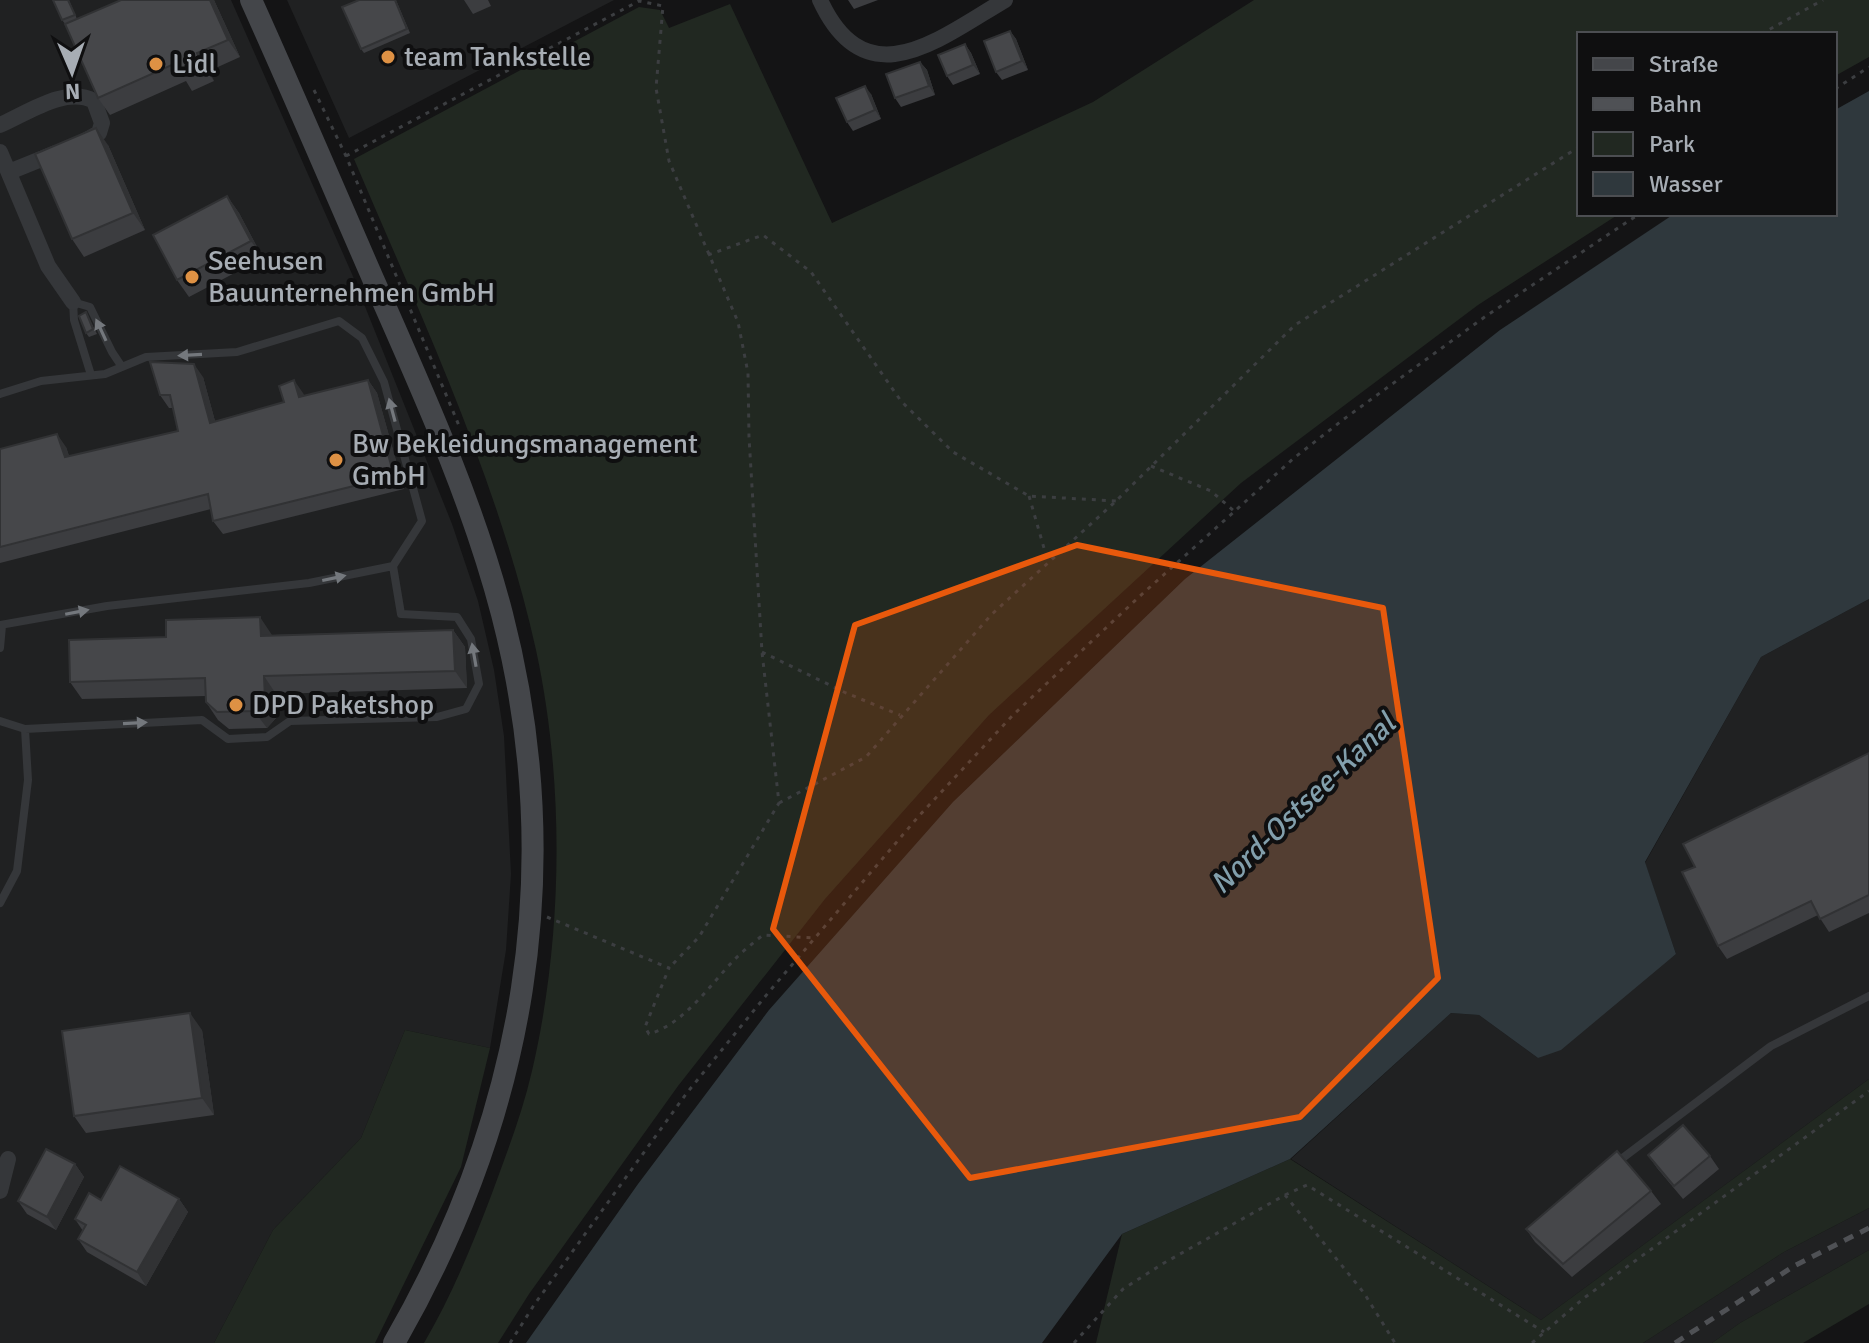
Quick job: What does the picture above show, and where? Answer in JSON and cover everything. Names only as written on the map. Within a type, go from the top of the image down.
[{"type":"main road","points":[[251,0],[439,429],[502,613],[519,691],[528,753],[533,846],[544,915],[507,1069],[485,1145],[451,1231],[394,1343]]},
{"type":"street","points":[[820,0],[831,24],[862,50],[889,57],[931,44],[1005,0]]},
{"type":"street","points":[[0,125],[70,95],[83,95],[94,101],[102,123],[99,133],[89,140],[9,172]]},
{"type":"street","points":[[0,152],[48,266],[73,302]]},
{"type":"street","points":[[0,1191],[8,1159]]},
{"type":"lane","points":[[91,375],[74,320],[73,302],[90,307],[122,367]]},
{"type":"lane","points":[[0,394],[41,381],[105,374],[146,357],[237,352],[339,321],[362,338],[384,382],[422,521],[393,566],[401,614],[457,617],[471,639],[479,684],[466,709],[437,717],[290,721],[267,737],[228,739],[202,720],[25,729],[0,721]]},
{"type":"lane","points":[[0,648],[1,626],[107,606],[309,583],[393,566]]},
{"type":"lane","points":[[0,903],[17,871],[28,780],[25,729]]},
{"type":"lane","points":[[1610,1167],[1771,1046],[1869,996]]},
{"type":"path","points":[[1765,32],[1823,0]]},
{"type":"path","points":[[346,156],[639,1],[663,6],[656,88],[669,161],[738,322],[748,373],[762,652],[779,803]]},
{"type":"path","points":[[1837,88],[1869,67]]},
{"type":"path","points":[[312,86],[346,156],[464,436]]},
{"type":"path","points":[[815,938],[763,935],[736,958],[689,1008],[659,1031],[649,1034],[645,1027],[669,968],[699,937],[779,803],[866,757],[991,615],[1116,501],[1295,325],[1577,148]]},
{"type":"path","points":[[510,1343],[686,1094],[918,817],[1013,715],[1234,511],[1344,419],[1486,316],[1636,216]]},
{"type":"path","points":[[708,255],[763,235],[811,272],[901,401],[953,452],[1029,496],[1116,501]]},
{"type":"path","points":[[1151,466],[1211,491],[1234,511]]},
{"type":"path","points":[[1029,496],[1048,562]]},
{"type":"path","points":[[762,652],[901,716]]},
{"type":"path","points":[[544,915],[669,968]]},
{"type":"path","points":[[1532,1343],[1584,1298],[1869,1091]]},
{"type":"path","points":[[1074,1343],[1123,1289],[1164,1263],[1307,1185],[1544,1332]]},
{"type":"path","points":[[1285,1195],[1364,1293],[1395,1343]]},
{"type":"highlighted area","points":[[1077,545],[1383,608],[1438,978],[1300,1117],[970,1178],[773,929],[855,625]]},
{"type":"shaded area","points":[[0,0],[231,0],[352,274],[452,524],[478,601],[494,670],[504,736],[511,874],[506,950],[490,1048],[405,1030],[361,1138],[273,1230],[214,1343],[0,1343]]},
{"type":"shaded area","points":[[287,0],[614,0],[349,138]]},
{"type":"shaded area","points":[[1869,599],[1869,1079],[1541,1320],[1291,1159],[1451,1013],[1479,1015],[1538,1058],[1676,954],[1645,863],[1761,657]]},
{"type":"shaded area","points":[[1869,1208],[1869,1250],[1740,1323],[1712,1343],[1643,1343],[1784,1252]]},
{"type":"green space","points":[[1254,0],[1869,0],[1869,57],[1837,75],[1837,32],[1577,32],[1577,216],[1616,216],[1478,305],[1241,483],[989,715],[825,899],[678,1086],[529,1294],[498,1343],[424,1343],[476,1234],[513,1134],[532,1071],[550,968],[555,915],[556,807],[552,754],[536,650],[501,524],[456,400],[354,159],[639,7],[660,10],[669,28],[730,4],[832,223],[1093,102]]},
{"type":"green space","points":[[405,1030],[490,1048],[461,1167],[375,1343],[214,1343],[273,1230],[361,1138]]},
{"type":"green space","points":[[1869,1079],[1869,1208],[1784,1252],[1643,1343],[1096,1343],[1122,1234],[1290,1159],[1541,1320]]},
{"type":"green space","points":[[1869,1250],[1869,1304],[1803,1343],[1712,1343],[1740,1323]]},
{"type":"water","name":"Nord-Ostsee-Kanal","points":[[1869,91],[1869,599],[1761,657],[1645,862],[1676,954],[1561,1050],[1538,1058],[1479,1015],[1451,1013],[1290,1159],[1122,1234],[1042,1343],[526,1343],[638,1184],[769,1010],[953,802],[1185,579],[1500,330],[1671,216],[1837,216],[1837,109]]},
{"type":"building","points":[[53,0],[68,0],[75,15],[62,20]]},
{"type":"building","name":"Lidl","points":[[121,0],[210,0],[228,40],[197,53],[202,64],[180,73],[176,63],[98,98],[65,24]]},
{"type":"building","points":[[359,0],[395,0],[407,29],[361,49],[342,7]]},
{"type":"building","points":[[1010,31],[1022,61],[996,72],[984,41]]},
{"type":"building","points":[[965,44],[973,65],[947,76],[938,55]]},
{"type":"building","points":[[920,62],[929,86],[895,98],[886,74]]},
{"type":"building","points":[[865,86],[875,110],[847,122],[836,98]]},
{"type":"building","points":[[96,128],[133,213],[72,239],[35,154]]},
{"type":"building","points":[[227,196],[251,241],[177,280],[153,235]]},
{"type":"building","points":[[86,312],[93,329],[86,333],[79,316]]},
{"type":"building","points":[[150,362],[194,364],[210,423],[284,402],[279,386],[294,380],[299,397],[368,380],[394,476],[213,521],[208,494],[0,547],[0,449],[57,434],[65,457],[178,431],[170,395],[160,395]]},
{"type":"building","points":[[260,617],[261,636],[453,630],[455,671],[264,676],[265,699],[254,711],[217,712],[206,702],[205,678],[70,682],[69,640],[166,637],[166,620]]},
{"type":"building","points":[[1869,753],[1869,895],[1820,919],[1811,901],[1718,946],[1682,872],[1695,867],[1683,844]]},
{"type":"building","points":[[190,1013],[202,1098],[74,1116],[62,1031]]},
{"type":"building","points":[[1683,1125],[1710,1156],[1674,1186],[1648,1155]]},
{"type":"building","points":[[46,1149],[75,1164],[47,1217],[18,1201]]},
{"type":"building","points":[[1617,1151],[1651,1191],[1563,1264],[1526,1229]]},
{"type":"building","points":[[120,1166],[179,1199],[137,1272],[78,1239],[86,1225],[75,1219],[89,1193],[101,1200]]},
{"type":"railway","points":[[1675,1343],[1794,1266],[1869,1228]]},
{"type":"place","name":"team Tankstelle","points":[[388,57]]},
{"type":"place","name":"Lidl","points":[[156,64]]},
{"type":"place","name":"Seehusen Bauunternehmen GmbH","points":[[192,277]]},
{"type":"place","name":"Bw Bekleidungsmanagement GmbH","points":[[336,460]]},
{"type":"place","name":"DPD Paketshop","points":[[236,705]]}]
